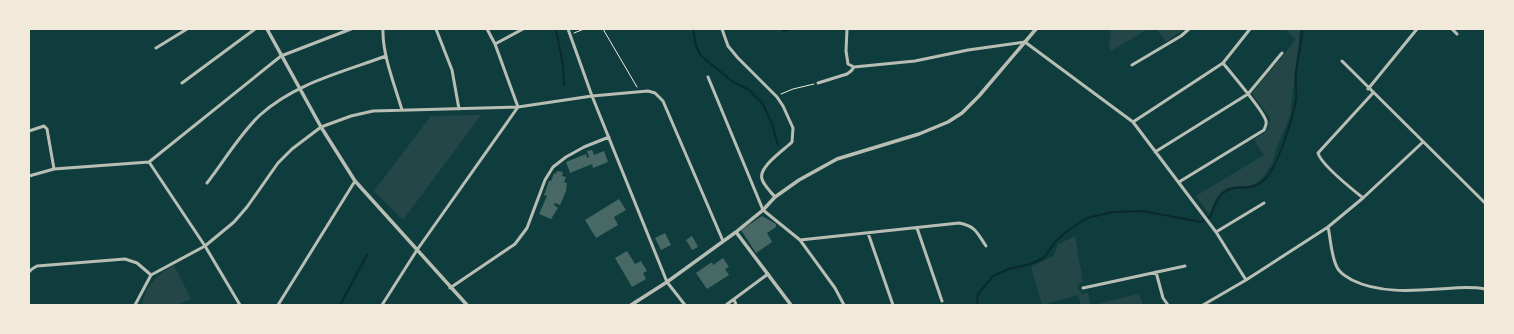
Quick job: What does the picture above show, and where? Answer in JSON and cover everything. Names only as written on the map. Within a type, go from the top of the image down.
[{"type":"street","points":[[156,48],[187,29]]},
{"type":"street","points":[[182,83],[255,29]]},
{"type":"street","points":[[267,29],[321,127],[354,181],[467,305]]},
{"type":"street","points":[[29,176],[54,169],[149,162],[281,56],[351,29]]},
{"type":"street","points":[[383,29],[386,56],[402,110]]},
{"type":"street","points":[[436,29],[452,70],[459,109]]},
{"type":"street","points":[[487,29],[495,44],[518,107]]},
{"type":"street","points":[[495,44],[523,29]]},
{"type":"street","points":[[568,29],[592,96],[667,282],[685,305]]},
{"type":"street","points":[[722,29],[728,46],[777,97],[783,106],[793,128],[792,142],[765,166],[762,174],[762,179],[775,196]]},
{"type":"street","points":[[847,29],[846,51],[848,64],[854,67],[915,61],[968,50],[1025,42],[1133,122],[1216,232],[1246,280]]},
{"type":"street","points":[[631,305],[667,282],[723,242],[763,210],[775,196],[799,180],[837,159],[919,134],[948,122],[962,113],[979,96],[1036,29]]},
{"type":"street","points":[[1132,65],[1168,44],[1189,29]]},
{"type":"street","points":[[1133,122],[1223,63],[1250,29]]},
{"type":"street","points":[[1368,89],[1417,29]]},
{"type":"street","points":[[1452,29],[1457,34]]},
{"type":"street","points":[[1155,152],[1248,94],[1282,53]]},
{"type":"street","points":[[207,183],[233,146],[259,116],[271,106],[299,88],[386,56]]},
{"type":"street","points":[[1342,61],[1368,89],[1485,202]]},
{"type":"street","points":[[1179,182],[1264,130],[1266,125],[1266,120],[1248,94],[1223,63]]},
{"type":"street","points":[[818,83],[847,74],[854,67]]},
{"type":"street","points":[[708,77],[763,210],[800,240],[835,288],[844,305]]},
{"type":"street","points":[[135,305],[152,275],[205,246],[234,222],[247,208],[278,163],[292,149],[321,127],[351,116],[373,111],[518,107],[592,96],[648,91],[655,93],[663,102],[723,242]]},
{"type":"street","points":[[1363,198],[1325,165],[1318,153],[1319,150],[1373,93]]},
{"type":"street","points":[[382,305],[417,250],[518,107]]},
{"type":"street","points":[[29,131],[44,126],[47,129],[54,169]]},
{"type":"street","points":[[450,288],[515,244],[527,228],[545,180],[553,167],[566,157],[584,147],[609,137]]},
{"type":"street","points":[[1203,305],[1246,280],[1328,227],[1363,198],[1423,142]]},
{"type":"street","points":[[149,162],[205,246],[240,305]]},
{"type":"street","points":[[278,305],[354,181]]},
{"type":"street","points":[[1216,232],[1264,203]]},
{"type":"street","points":[[800,240],[959,224],[968,225],[974,228],[986,246]]},
{"type":"street","points":[[1328,227],[1334,259],[1338,269],[1344,276],[1363,285],[1392,290],[1438,289],[1471,286],[1485,289]]},
{"type":"street","points":[[917,228],[942,301]]},
{"type":"street","points":[[736,232],[792,305]]},
{"type":"street","points":[[868,233],[893,305]]},
{"type":"street","points":[[29,272],[37,266],[125,259],[137,263],[152,275]]},
{"type":"street","points":[[1083,288],[1185,266]]},
{"type":"street","points":[[1156,272],[1163,298],[1168,305]]},
{"type":"street","points":[[726,305],[768,274]]},
{"type":"street","points":[[734,299],[736,305]]},
{"type":"path","points":[[570,35],[584,29]]},
{"type":"path","points":[[603,29],[639,92]]},
{"type":"path","points":[[777,97],[784,92],[818,83]]},
{"type":"shaded area","points":[[1111,29],[1148,29],[1111,51],[1109,47]]},
{"type":"shaded area","points":[[1157,29],[1184,29],[1166,42]]},
{"type":"shaded area","points":[[1285,29],[1300,29],[1290,116],[1276,149],[1273,162],[1264,176],[1253,186],[1236,187],[1224,190],[1216,199],[1210,215],[1196,196],[1264,155],[1254,140],[1268,130],[1270,118],[1252,93],[1291,46],[1295,39]]},
{"type":"shaded area","points":[[481,115],[403,220],[374,191],[431,116]]},
{"type":"shaded area","points":[[1075,236],[1083,282],[1078,284],[1078,288],[1082,294],[1088,293],[1090,305],[1081,305],[1078,295],[1042,305],[1031,267],[1053,256],[1059,244]]},
{"type":"shaded area","points":[[174,265],[191,299],[177,305],[142,305],[146,292],[153,281]]},
{"type":"shaded area","points":[[1139,294],[1143,305],[1092,305]]},
{"type":"building","points":[[592,150],[594,155],[604,151],[608,162],[593,168],[592,164],[570,173],[566,162],[586,154],[587,158],[589,157],[587,151]]},
{"type":"building","points":[[557,171],[563,172],[562,176],[566,177],[564,182],[567,183],[566,191],[560,205],[555,203],[554,205],[558,208],[551,219],[539,214],[547,196],[544,195],[549,181],[551,181],[554,173],[556,174]]},
{"type":"building","points":[[619,199],[626,210],[614,217],[618,225],[596,238],[585,220]]},
{"type":"building","points":[[762,216],[776,224],[776,227],[767,233],[772,242],[756,253],[741,230]]},
{"type":"building","points":[[665,233],[671,245],[661,250],[655,238]]},
{"type":"building","points":[[692,236],[698,247],[692,250],[686,240]]},
{"type":"building","points":[[627,251],[635,264],[641,261],[647,271],[643,273],[646,279],[632,287],[615,258]]},
{"type":"building","points":[[723,258],[729,267],[725,269],[729,275],[707,289],[696,273],[712,262],[713,265]]},
{"type":"waterway","points":[[556,29],[563,65],[564,85]]},
{"type":"waterway","points":[[693,29],[696,46],[701,56],[732,81],[749,90],[763,104],[772,124],[778,145]]},
{"type":"waterway","points":[[782,29],[784,31],[792,29]]},
{"type":"waterway","points":[[977,305],[978,294],[993,276],[1009,269],[1030,264],[1044,258],[1056,241],[1070,229],[1087,218],[1113,212],[1142,211],[1202,222],[1210,217],[1217,201],[1223,193],[1233,188],[1254,186],[1265,179],[1270,173],[1280,153],[1296,99],[1296,72],[1301,45],[1302,29]]},
{"type":"waterway","points":[[340,305],[367,255]]}]
